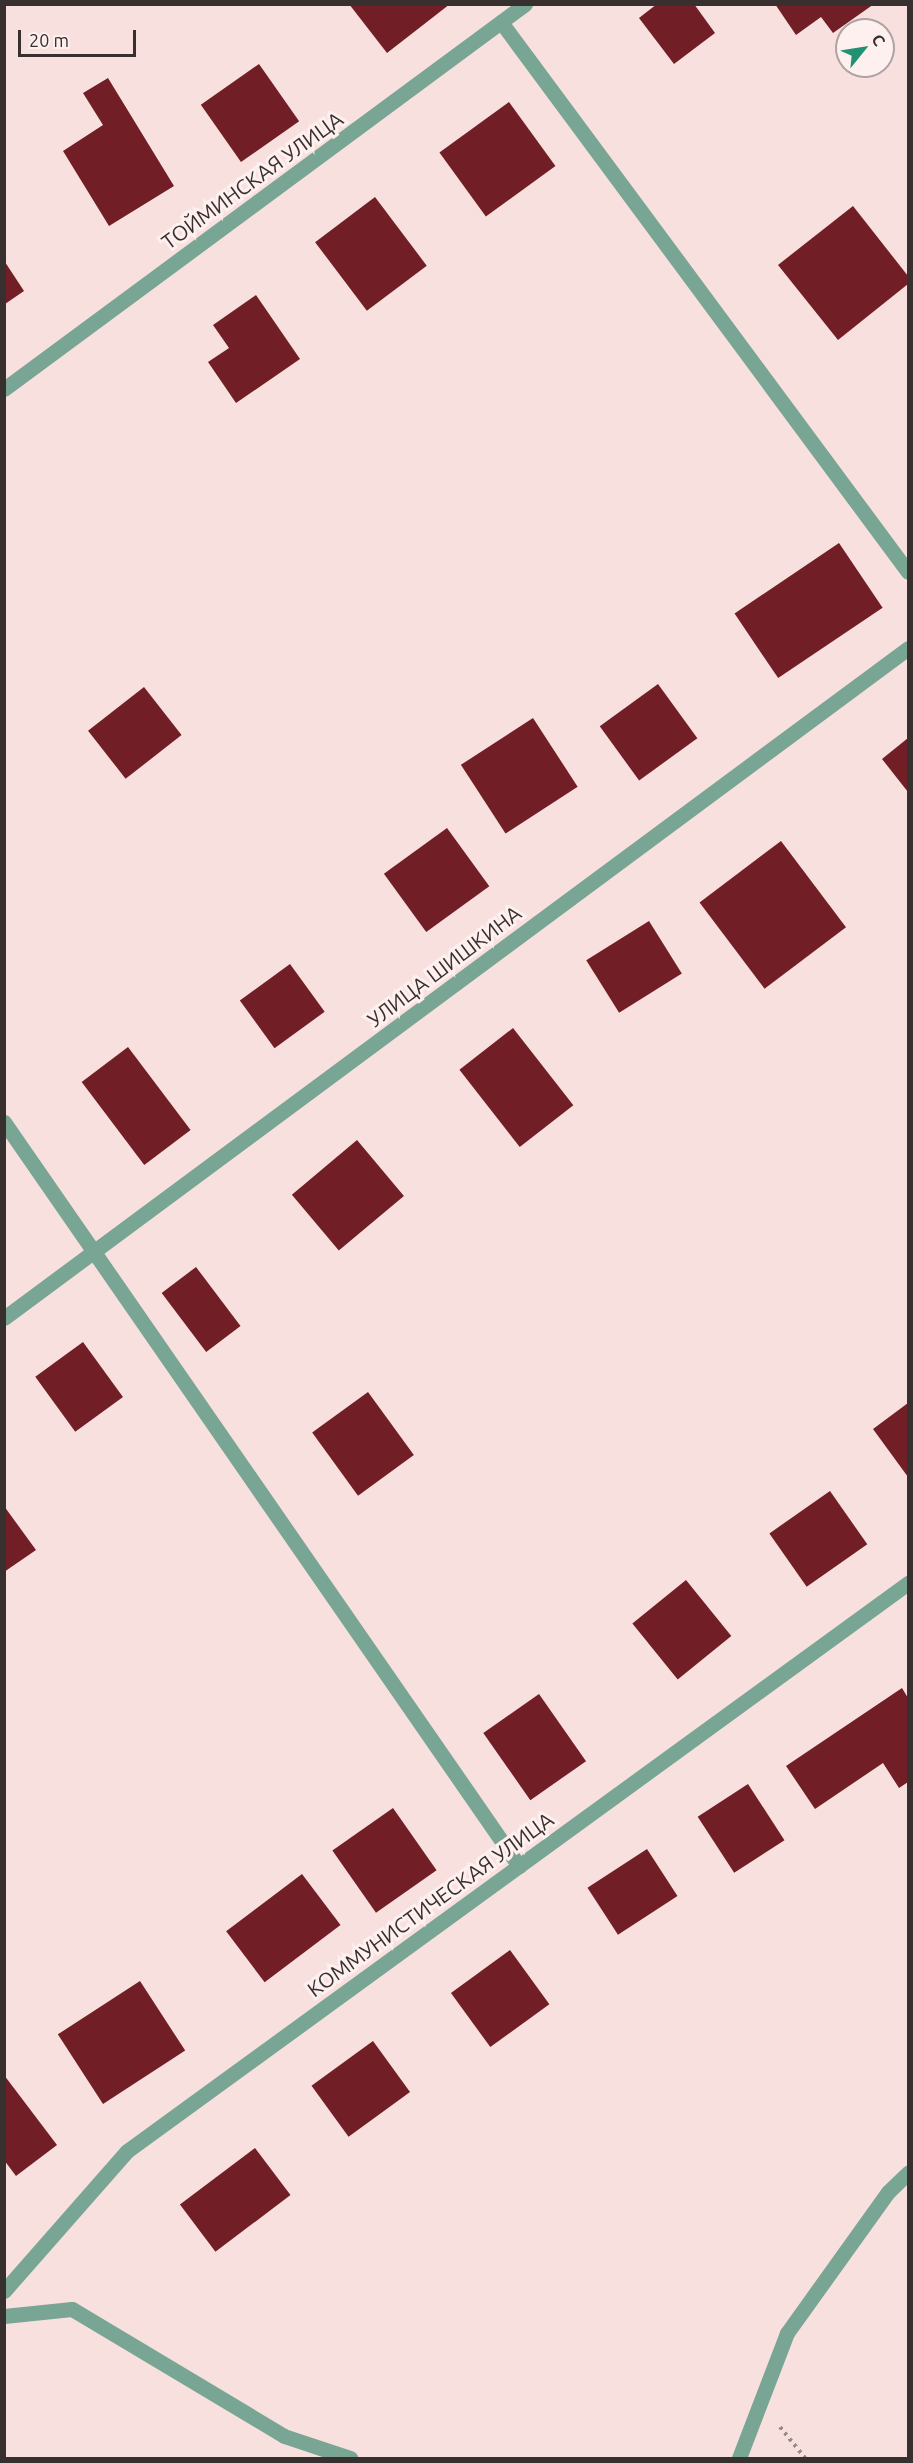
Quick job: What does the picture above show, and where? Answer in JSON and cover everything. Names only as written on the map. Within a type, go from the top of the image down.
[{"type":"street","name":"ТОЙМИНСКАЯ УЛИЦА","points":[[4,389],[525,4]]},
{"type":"street","points":[[501,22],[909,572]]},
{"type":"street","name":"УЛИЦА ШИШКИНА","points":[[4,1318],[909,648]]},
{"type":"street","points":[[4,1122],[519,1866]]},
{"type":"street","name":"КОММУНИСТИЧЕСКАЯ УЛИЦА","points":[[4,2290],[127,2151],[909,1583]]},
{"type":"street","points":[[739,2458],[787,2333],[888,2192],[909,2173]]},
{"type":"street","points":[[4,2316],[72,2309],[284,2436],[350,2458]]},
{"type":"building","points":[[349,4],[450,4],[387,53]]},
{"type":"building","points":[[657,4],[694,4],[715,33],[674,64],[639,18]]},
{"type":"building","points":[[775,4],[874,4],[854,18],[835,18],[833,33],[821,17],[796,35]]},
{"type":"building","points":[[259,64],[299,121],[241,162],[201,105]]},
{"type":"building","points":[[108,78],[174,186],[109,226],[63,151],[103,125],[83,93]]},
{"type":"building","points":[[509,102],[555,166],[486,216],[439,153]]},
{"type":"building","points":[[375,197],[427,266],[367,311],[315,242]]},
{"type":"building","points":[[853,206],[908,276],[908,284],[838,340],[778,265]]},
{"type":"building","points":[[5,262],[24,291],[5,304]]},
{"type":"building","points":[[256,295],[300,359],[236,403],[208,362],[229,348],[213,325]]},
{"type":"building","points":[[839,543],[883,608],[778,678],[735,613]]},
{"type":"building","points":[[658,684],[697,738],[639,781],[600,726]]},
{"type":"building","points":[[144,687],[182,735],[126,779],[88,731]]},
{"type":"building","points":[[533,718],[578,787],[506,834],[461,765]]},
{"type":"building","points":[[908,738],[908,792],[882,759]]},
{"type":"building","points":[[447,828],[489,886],[426,932],[384,874]]},
{"type":"building","points":[[781,841],[846,927],[765,989],[700,902]]},
{"type":"building","points":[[649,921],[682,974],[619,1013],[586,960]]},
{"type":"building","points":[[290,964],[325,1012],[275,1048],[240,1000]]},
{"type":"building","points":[[513,1028],[573,1105],[520,1147],[459,1070]]},
{"type":"building","points":[[128,1047],[191,1130],[144,1165],[82,1082]]},
{"type":"building","points":[[357,1140],[404,1196],[339,1251],[292,1195]]},
{"type":"building","points":[[196,1267],[241,1326],[206,1352],[162,1293]]},
{"type":"building","points":[[83,1342],[123,1397],[75,1432],[35,1377]]},
{"type":"building","points":[[368,1392],[414,1455],[358,1496],[312,1433]]},
{"type":"building","points":[[908,1403],[908,1477],[873,1429]]},
{"type":"building","points":[[830,1491],[867,1544],[807,1587],[769,1533]]},
{"type":"building","points":[[4,1506],[36,1550],[4,1572]]},
{"type":"building","points":[[686,1580],[731,1636],[678,1679],[632,1623]]},
{"type":"building","points":[[902,1688],[908,1698],[908,1782],[899,1788],[883,1763],[815,1809],[786,1766]]},
{"type":"building","points":[[539,1694],[586,1761],[530,1800],[483,1733]]},
{"type":"building","points":[[748,1784],[784,1840],[734,1873],[698,1817]]},
{"type":"building","points":[[393,1808],[437,1870],[376,1913],[332,1850]]},
{"type":"building","points":[[647,1849],[677,1896],[618,1935],[587,1888]]},
{"type":"building","points":[[302,1874],[341,1925],[265,1982],[226,1931]]},
{"type":"building","points":[[510,1950],[549,2004],[490,2047],[451,1993]]},
{"type":"building","points":[[140,1981],[185,2051],[103,2104],[58,2034]]},
{"type":"building","points":[[373,2041],[410,2092],[349,2137],[312,2086]]},
{"type":"building","points":[[4,2075],[57,2145],[16,2176],[4,2160]]},
{"type":"building","points":[[255,2148],[291,2195],[215,2252],[180,2205]]}]
